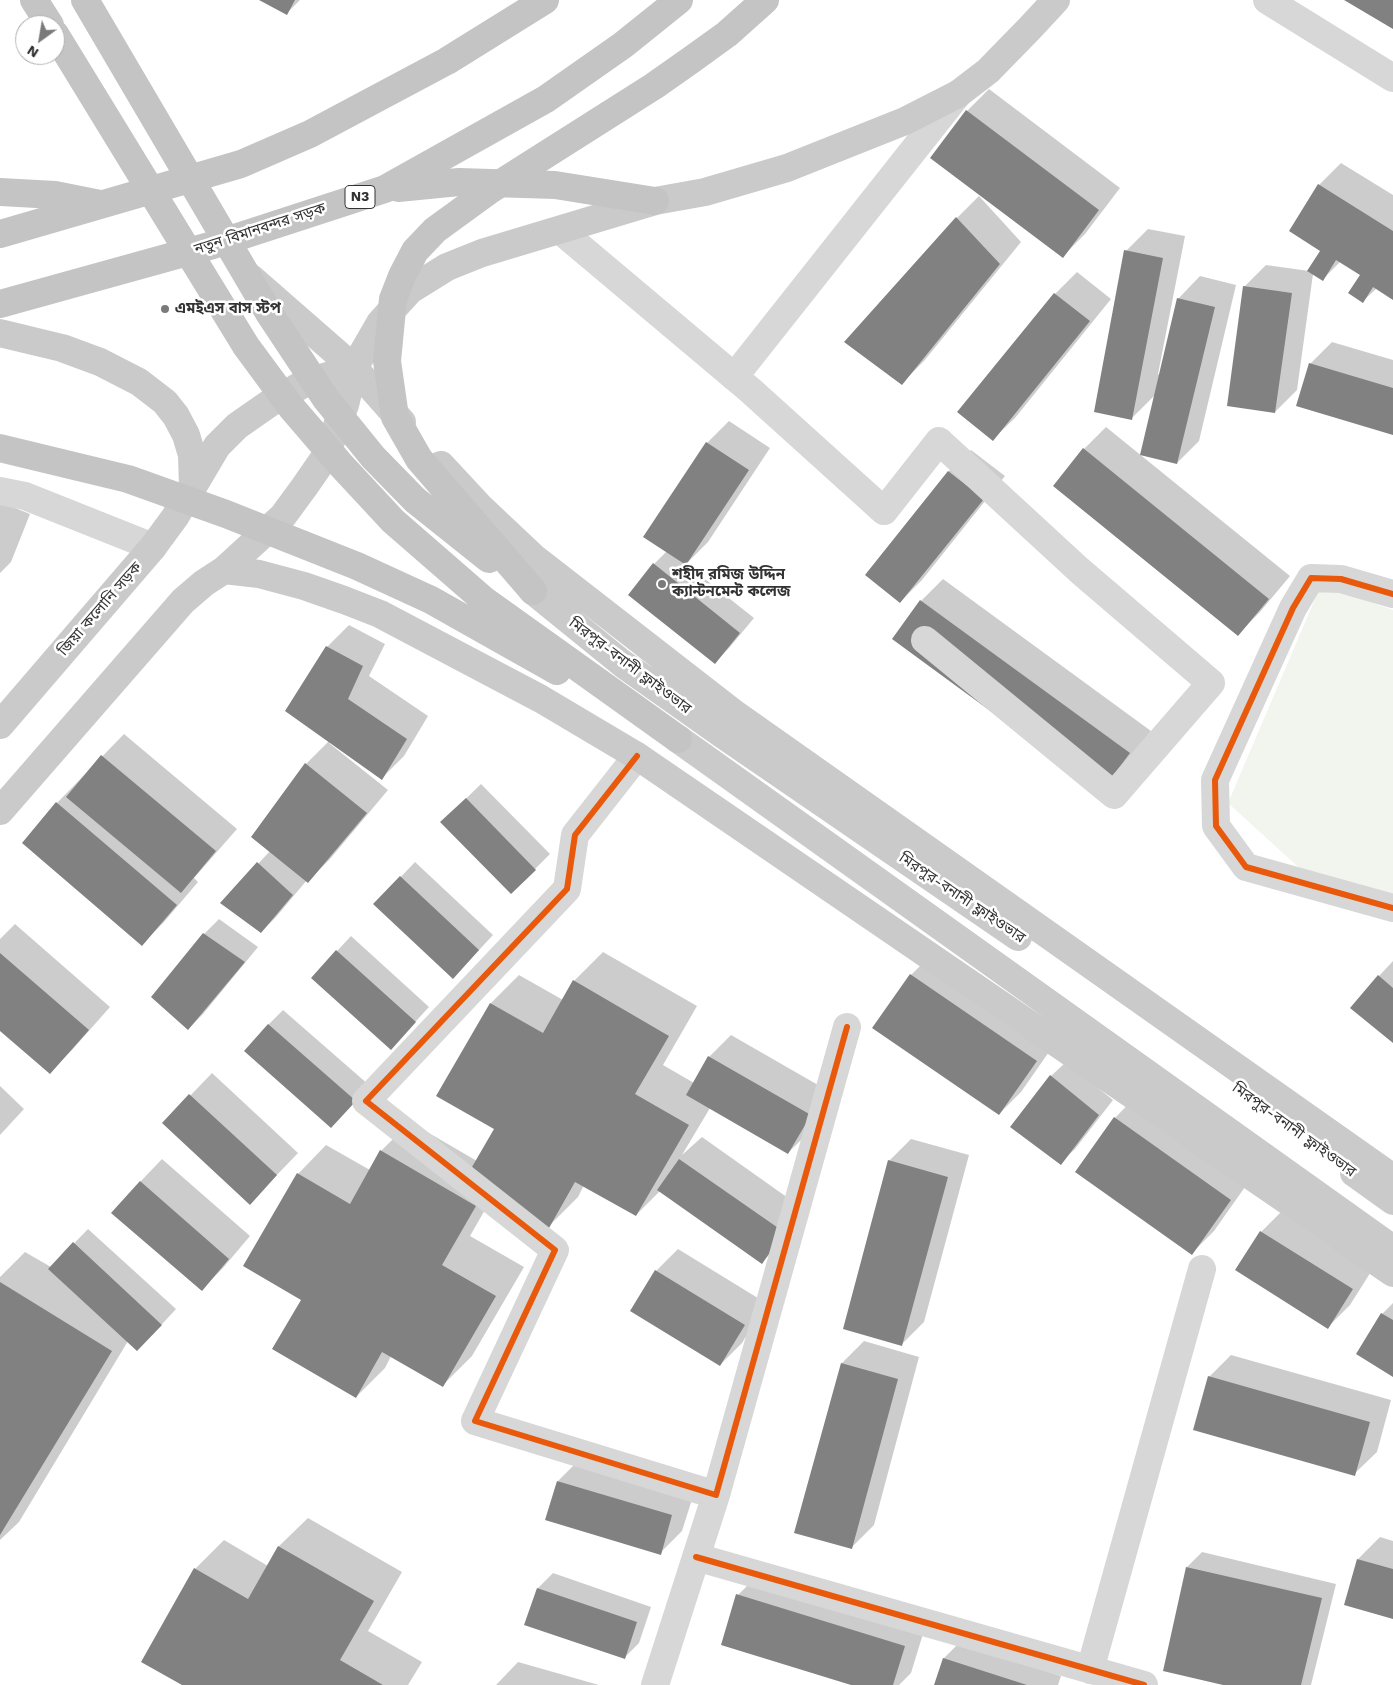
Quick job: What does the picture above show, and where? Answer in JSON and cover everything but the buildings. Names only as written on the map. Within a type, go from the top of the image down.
[{"type":"highway","points":[[34,0],[44,15]]},
{"type":"highway","points":[[85,0],[269,313],[326,399],[373,457],[415,500],[474,549],[533,591]]},
{"type":"highway","points":[[0,234],[241,164],[310,134],[447,61],[544,0]]},
{"type":"highway","name":"নতুন বিমানবন্দর সড়ক","points":[[0,304],[213,245],[384,189],[546,99],[623,45],[679,0]]},
{"type":"highway","points":[[533,591],[419,458],[395,418],[387,361],[393,299],[402,276],[415,251],[435,230],[490,190],[691,60],[728,34],[765,0]]},
{"type":"highway","points":[[65,50],[246,346],[291,407],[340,464],[392,521],[485,601],[678,739]]},
{"type":"highway","points":[[384,189],[459,182],[554,185],[655,201]]},
{"type":"highway","points":[[0,192],[55,195],[105,205]]},
{"type":"highway","points":[[0,448],[128,478],[226,514],[357,566],[431,600],[678,739]]},
{"type":"main road","points":[[0,811],[183,601],[204,583],[224,570],[282,516],[325,457],[345,405],[354,368],[380,323],[410,290],[447,267],[482,254],[655,201],[705,192],[787,168],[905,122],[958,94],[988,71],[1056,0]]},
{"type":"main road","points":[[213,245],[354,368],[480,508],[533,557],[735,714],[1393,1178]]},
{"type":"main road","points":[[0,333],[62,348],[100,362],[139,382],[164,402],[176,416],[186,435],[192,455],[193,488]]},
{"type":"main road","name":"জিয়া কলোনি সড়ক","points":[[0,725],[153,547],[175,517],[218,446],[237,426],[270,403],[306,383],[354,368]]},
{"type":"main road","points":[[224,570],[259,574],[304,586],[380,614],[541,699],[636,756],[1393,1273]]},
{"type":"main road","name":"মিরপুর-বনানী ফ্লাইওভার","points":[[533,591],[638,675],[730,740],[1158,1032],[1393,1201]]},
{"type":"main road","name":"মিরপুর-বনানী ফ্লাইওভার","points":[[678,739],[1393,1249]]},
{"type":"street","points":[[1266,0],[1393,78]]},
{"type":"street","points":[[734,377],[958,94]]},
{"type":"street","points":[[561,231],[734,377],[884,511],[939,442],[1079,570],[1212,683],[1114,795],[925,640]]},
{"type":"street","points":[[0,491],[25,496],[153,547]]},
{"type":"street","points":[[1393,594],[1341,579],[1311,578],[1293,608],[1216,780],[1216,826],[1246,866],[1393,908]]},
{"type":"street","points":[[636,756],[576,835],[567,889],[366,1101],[555,1250],[475,1421],[716,1495]]},
{"type":"street","points":[[655,1685],[716,1495],[847,1027]]},
{"type":"street","points":[[1090,1670],[1202,1269]]},
{"type":"street","points":[[696,1557],[1144,1685]]},
{"type":"shaded area","points":[[1321,585],[1393,610],[1393,916],[1340,905],[1228,803]]},
{"type":"cycle path","points":[[1393,594],[1341,579],[1311,578],[1293,608],[1215,780],[1216,826],[1246,867],[1393,908]]},
{"type":"cycle path","points":[[637,756],[575,835],[567,889],[366,1101],[555,1250],[475,1421],[716,1495],[847,1027]]},
{"type":"cycle path","points":[[696,1557],[1144,1685]]},
{"type":"place","name":"এমইএস বাস স্টপ","points":[[165,309]]},
{"type":"place","name":"শহীদ রমিজ উদ্দিন ক্যান্টনমেন্ট কলেজ","points":[[662,584]]}]
